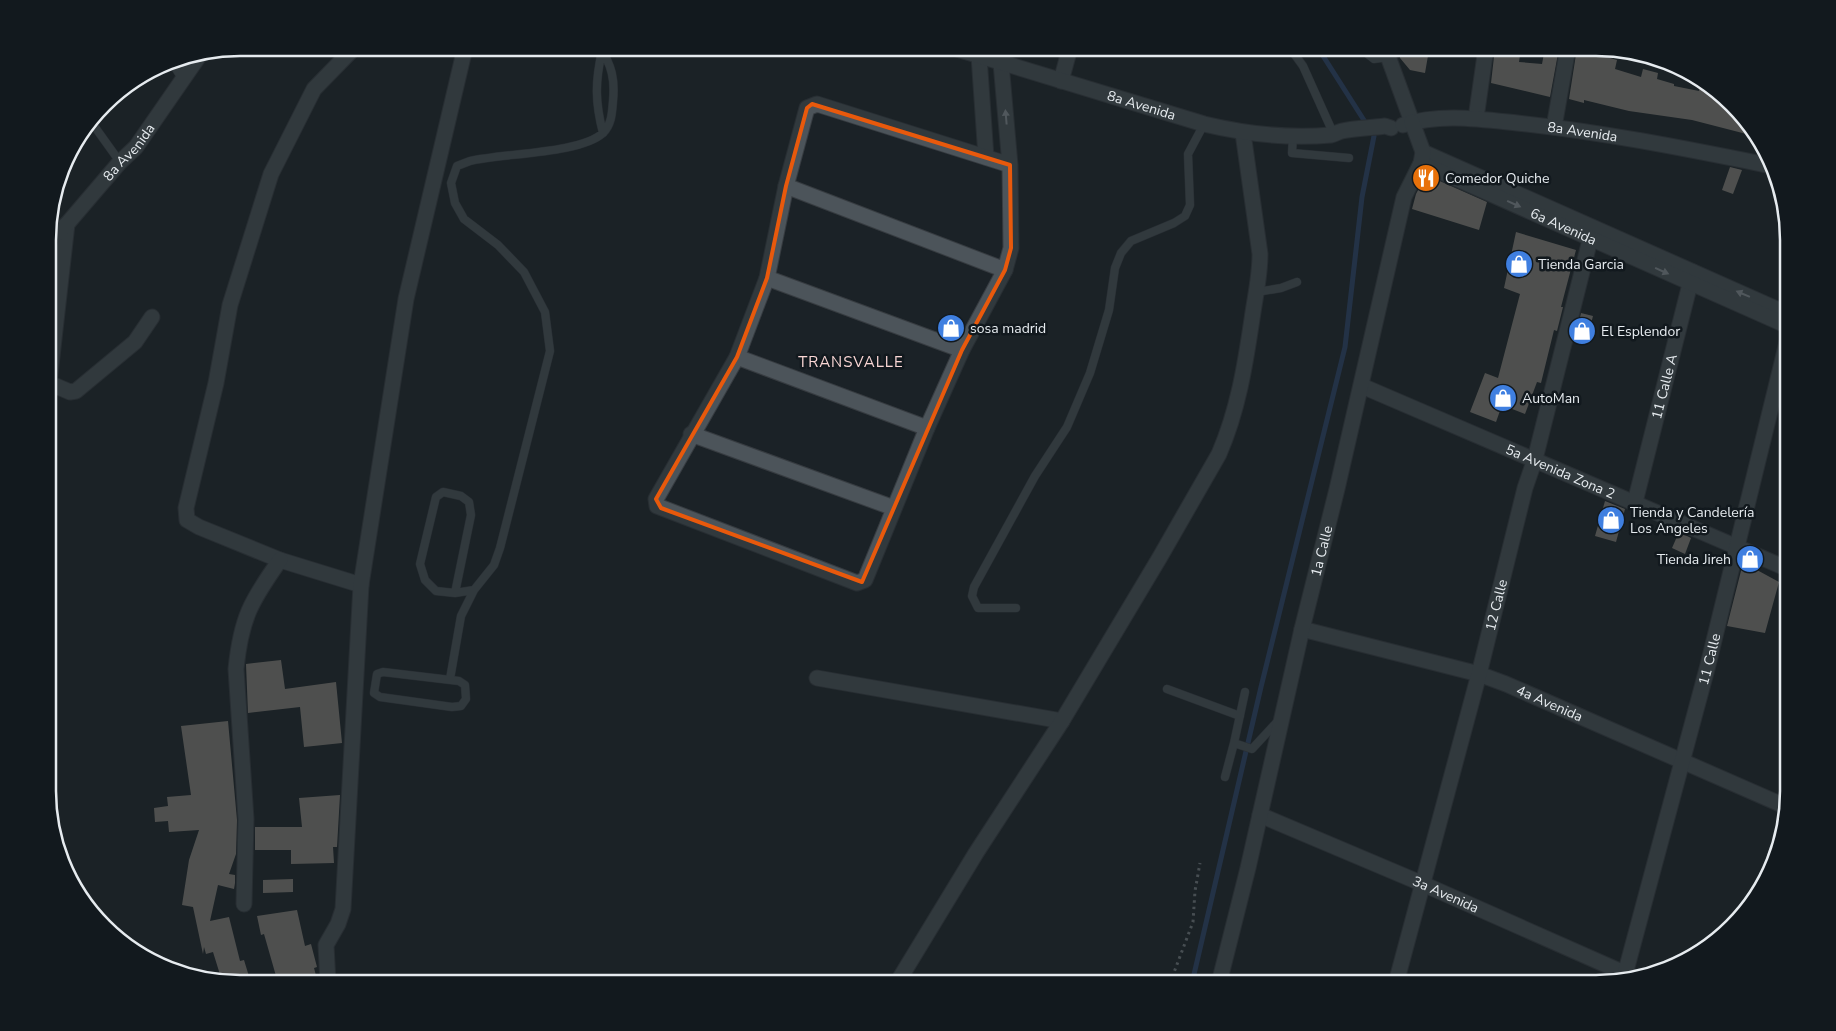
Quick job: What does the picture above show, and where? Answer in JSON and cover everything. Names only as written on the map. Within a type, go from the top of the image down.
[{"type":"street","points":[[346,56],[314,89],[271,174],[230,305],[216,383],[186,508],[187,520],[199,528],[280,560],[361,585]]},
{"type":"street","points":[[328,975],[326,945],[338,924],[343,909],[361,585],[406,299],[463,56]]},
{"type":"street","points":[[979,56],[986,157]]},
{"type":"street","name":"8a Avenida","points":[[979,56],[1204,124],[1243,133],[1293,136],[1340,134],[1387,128],[1412,122],[1476,118],[1554,127],[1646,141],[1763,164]]},
{"type":"street","points":[[1061,82],[1068,56]]},
{"type":"street","points":[[1388,56],[1412,122],[1422,158]]},
{"type":"street","points":[[1476,118],[1485,56]]},
{"type":"street","points":[[1554,127],[1567,56]]},
{"type":"street","name":"8a Avenida","points":[[57,233],[67,224],[120,162],[136,147],[195,62]]},
{"type":"street","points":[[1001,63],[1010,166],[1011,248],[1005,270],[962,350],[927,428],[865,580],[857,582],[657,506],[656,499],[691,434],[737,357],[767,278],[786,186],[807,108],[812,104],[1010,166]]},
{"type":"street","points":[[901,975],[976,853],[1062,721],[1219,454],[1236,406],[1257,292],[1260,254],[1243,133]]},
{"type":"street","name":"6a Avenida","points":[[1422,158],[1592,232],[1780,322]]},
{"type":"street","name":"1a Calle","points":[[1221,975],[1260,815],[1302,629],[1362,386],[1404,197],[1422,158]]},
{"type":"street","points":[[786,186],[1005,270]]},
{"type":"street","points":[[56,321],[67,224]]},
{"type":"street","name":"12 Calle","points":[[1398,975],[1479,674],[1525,488],[1535,459],[1592,232]]},
{"type":"street","points":[[767,278],[962,350]]},
{"type":"street","name":"6a Avenida","points":[[1691,278],[1780,311]]},
{"type":"street","name":"11 Calle A","points":[[1635,502],[1691,278]]},
{"type":"street","points":[[56,386],[70,392],[76,390],[135,342],[152,317]]},
{"type":"street","points":[[737,357],[927,428]]},
{"type":"street","name":"11 Calle","points":[[1628,972],[1780,370]]},
{"type":"street","name":"5a Avenida Zona 2","points":[[1362,386],[1780,566]]},
{"type":"street","points":[[691,434],[894,508]]},
{"type":"street","points":[[244,904],[246,819],[236,669],[239,644],[248,611],[280,560]]},
{"type":"street","name":"4a Avenida","points":[[1302,629],[1479,674],[1535,696],[1779,803]]},
{"type":"street","points":[[817,678],[1062,721]]},
{"type":"street","name":"3a Avenida","points":[[1260,815],[1423,884],[1620,973]]},
{"type":"lane","points":[[600,56],[596,76],[596,96],[603,133]]},
{"type":"lane","points":[[450,679],[462,616],[474,590],[494,565],[500,548],[550,351],[545,312],[524,272],[498,244],[464,219],[455,202],[451,183],[458,166],[470,161],[584,143],[603,133],[611,121],[615,86],[612,68],[605,56]]},
{"type":"lane","points":[[1296,56],[1304,66],[1340,134]]},
{"type":"lane","points":[[175,68],[183,80]]},
{"type":"lane","points":[[1016,608],[978,608],[972,596],[974,586],[1035,476],[1067,427],[1090,373],[1109,310],[1115,268],[1121,253],[1131,241],[1174,223],[1185,216],[1190,204],[1188,154],[1204,124]]},
{"type":"lane","points":[[95,127],[120,162]]},
{"type":"lane","points":[[1293,136],[1292,153],[1350,158]]},
{"type":"lane","points":[[1257,292],[1281,288],[1297,282]]},
{"type":"lane","points":[[455,593],[471,515],[469,502],[461,496],[443,492],[436,498],[431,509],[420,564],[425,580],[436,591],[455,593],[474,590]]},
{"type":"lane","points":[[383,672],[450,679],[459,680],[466,685],[466,699],[461,706],[452,707],[380,697],[374,693],[377,674],[383,672]]},
{"type":"lane","points":[[1167,689],[1240,716]]},
{"type":"lane","points":[[1226,777],[1237,744],[1245,692]]},
{"type":"lane","points":[[1237,744],[1252,750],[1282,716]]},
{"type":"path","points":[[1173,975],[1193,922],[1195,891],[1200,863]]},
{"type":"highlighted area","points":[[812,104],[1010,165],[1011,248],[1005,270],[962,350],[862,582],[661,508],[656,499],[737,357],[767,278],[786,186],[807,108]]},
{"type":"building","points":[[1400,56],[1428,56],[1425,73],[1410,70]]},
{"type":"building","points":[[1494,56],[1520,56],[1519,62],[1542,64],[1544,56],[1558,56],[1550,97],[1491,83]]},
{"type":"building","points":[[1576,56],[1606,57],[1617,60],[1615,69],[1641,77],[1643,69],[1658,73],[1657,79],[1674,84],[1674,86],[1699,91],[1700,88],[1726,110],[1746,134],[1692,120],[1629,111],[1584,100],[1584,103],[1569,99]]},
{"type":"building","points":[[1730,167],[1742,170],[1733,194],[1722,190]]},
{"type":"building","points":[[1426,175],[1487,202],[1479,230],[1412,209],[1416,194]]},
{"type":"building","points":[[1516,232],[1576,250],[1561,307],[1563,307],[1557,331],[1554,330],[1541,383],[1537,382],[1525,414],[1502,405],[1496,422],[1470,412],[1485,373],[1498,378],[1520,294],[1504,288]]},
{"type":"building","points":[[1581,313],[1593,316],[1587,339],[1576,336]]},
{"type":"building","name":"Tienda y Candelería Los Angeles","points":[[1605,501],[1625,509],[1616,542],[1595,536]]},
{"type":"building","points":[[1679,532],[1691,538],[1685,554],[1672,548]]},
{"type":"building","points":[[1746,564],[1779,582],[1765,633],[1727,626],[1742,567]]},
{"type":"building","points":[[281,660],[285,689],[336,682],[342,743],[304,747],[300,707],[248,713],[246,664]]},
{"type":"building","points":[[228,721],[237,820],[236,854],[229,874],[235,875],[235,883],[234,889],[218,885],[210,921],[229,917],[240,961],[244,960],[249,975],[220,973],[213,952],[206,954],[204,947],[203,954],[193,907],[182,905],[189,860],[199,830],[169,832],[168,821],[155,822],[154,808],[168,806],[167,797],[191,795],[181,726]]},
{"type":"building","points":[[340,795],[337,847],[333,847],[334,863],[291,864],[291,850],[255,850],[255,827],[302,827],[299,798]]},
{"type":"building","points":[[293,879],[293,892],[263,893],[263,880]]},
{"type":"building","points":[[297,910],[305,946],[311,944],[317,967],[314,968],[316,975],[276,975],[264,934],[261,935],[257,916]]},
{"type":"waterway","points":[[1194,975],[1261,687],[1345,347],[1362,197],[1374,136],[1323,56]]},
{"type":"place","name":"Comedor Quiche","points":[[1426,178]]},
{"type":"place","name":"Tienda Garcia","points":[[1519,264]]},
{"type":"place","name":"sosa madrid","points":[[951,328]]},
{"type":"place","name":"El Esplendor","points":[[1582,331]]},
{"type":"place","name":"AutoMan","points":[[1503,398]]},
{"type":"place","name":"Tienda y Candelería Los Angeles","points":[[1611,520]]},
{"type":"place","name":"Tienda Jireh","points":[[1750,559]]},
{"type":"district","name":"TRANSVALLE","points":[[851,362]]}]
